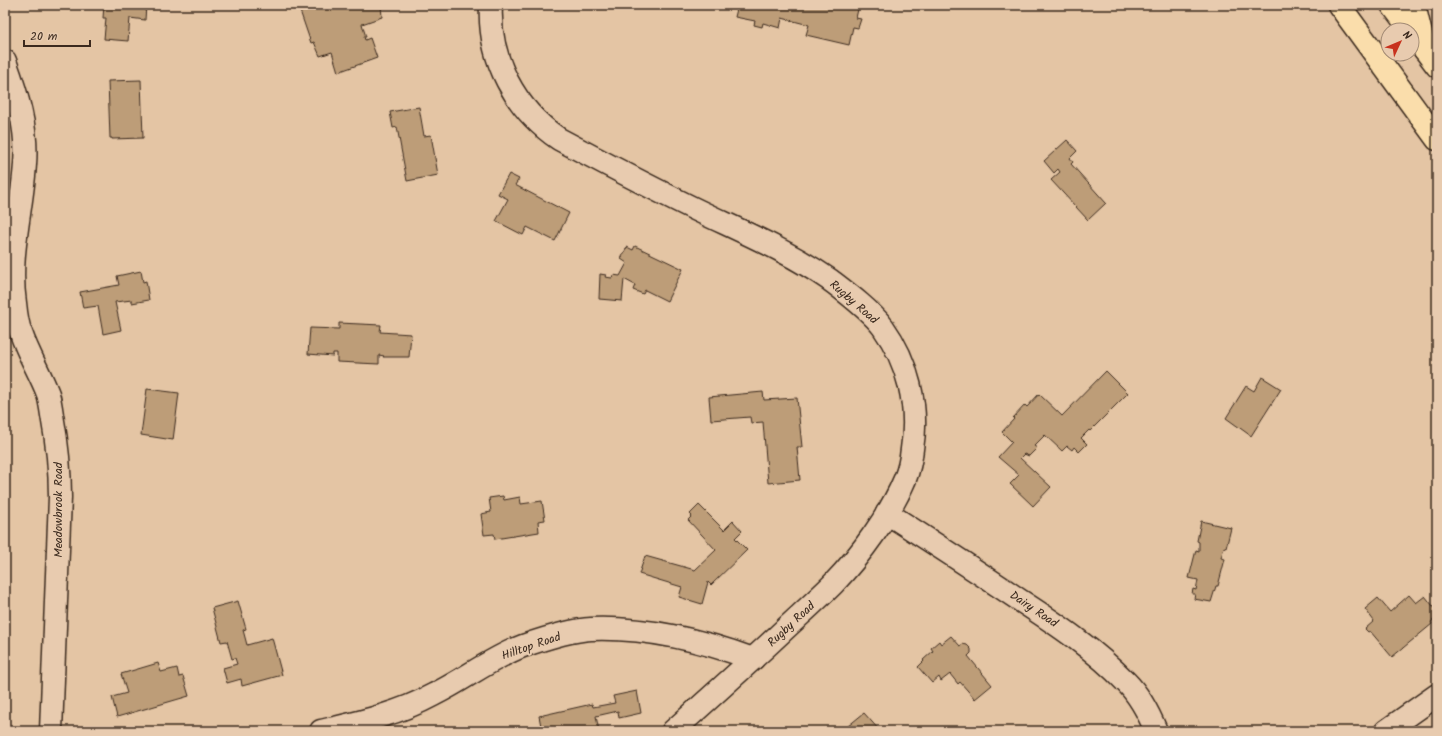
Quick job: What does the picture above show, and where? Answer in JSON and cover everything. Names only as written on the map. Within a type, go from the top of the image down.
[{"type":"highway","points":[[1339,5],[1437,139]]},
{"type":"highway","points":[[1392,5],[1404,22]]},
{"type":"highway","points":[[1414,5],[1431,58]]},
{"type":"highway","points":[[1420,43],[1431,58]]},
{"type":"street","name":"Rugby Road","points":[[490,5],[493,43],[501,69],[513,93],[530,115],[559,139],[689,206],[792,256],[830,280],[866,309],[882,326],[900,356],[911,388],[914,411],[914,435],[910,462],[905,478],[887,513],[863,549],[833,584],[673,731]]},
{"type":"street","name":"Meadowbrook Road","points":[[5,61],[16,90],[23,126],[26,163],[22,199],[14,243],[13,273],[15,302],[20,332],[48,395],[56,435],[60,476],[51,731]]},
{"type":"street","name":"Dairy Road","points":[[887,513],[1062,628],[1098,657],[1127,683],[1142,703],[1156,731]]},
{"type":"street","name":"Hilltop Road","points":[[321,731],[372,720],[403,709],[434,695],[495,659],[523,646],[560,635],[590,629],[633,630],[677,636],[719,647],[753,659]]},
{"type":"street","points":[[1386,731],[1437,695]]},
{"type":"building","points":[[104,5],[146,5],[145,20],[130,18],[128,41],[104,39],[106,18],[103,18]]},
{"type":"building","points":[[298,5],[330,5],[330,7],[336,5],[381,5],[382,17],[362,24],[366,37],[364,37],[365,40],[370,38],[377,58],[338,72],[332,52],[320,56],[314,42],[311,43]]},
{"type":"building","points":[[738,5],[859,5],[856,18],[861,19],[858,28],[853,27],[849,45],[806,35],[809,25],[782,18],[780,28],[763,23],[762,27],[754,25],[755,21],[735,17]]},
{"type":"building","points":[[141,80],[143,138],[110,138],[108,81]]},
{"type":"building","points":[[419,107],[424,136],[431,135],[438,175],[407,181],[397,127],[393,128],[390,112]]},
{"type":"building","points":[[1067,140],[1077,151],[1070,158],[1073,162],[1071,164],[1106,203],[1088,220],[1051,180],[1060,172],[1058,169],[1054,173],[1044,161]]},
{"type":"building","points":[[509,174],[519,179],[515,185],[569,213],[555,241],[527,227],[523,235],[496,221],[508,199],[498,194]]},
{"type":"building","points":[[635,246],[683,269],[667,301],[645,290],[643,294],[633,290],[635,285],[624,279],[622,301],[599,299],[600,274],[606,275],[605,277],[612,278],[613,275],[620,276],[627,263],[621,259],[627,247],[633,250]]},
{"type":"building","points":[[141,271],[143,282],[146,281],[149,300],[132,303],[132,300],[115,302],[121,330],[103,334],[98,306],[83,308],[80,292],[119,285],[117,276]]},
{"type":"building","points":[[339,323],[381,325],[380,332],[411,334],[409,357],[383,357],[384,356],[379,355],[379,364],[337,362],[337,353],[333,353],[333,356],[308,354],[310,328],[339,329]]},
{"type":"building","points":[[1106,371],[1128,393],[1081,438],[1087,444],[1079,452],[1074,447],[1072,450],[1067,446],[1062,451],[1045,435],[1034,446],[1037,448],[1029,456],[1024,454],[1020,458],[1051,487],[1033,506],[1010,484],[1019,475],[998,457],[1012,442],[1002,432],[1025,405],[1027,407],[1039,394],[1062,416]]},
{"type":"building","points":[[1262,377],[1281,389],[1251,436],[1226,418],[1246,386],[1254,391]]},
{"type":"building","points":[[147,389],[179,393],[173,440],[141,435]]},
{"type":"building","points":[[763,392],[764,400],[797,398],[802,447],[797,447],[800,480],[768,483],[763,422],[751,423],[750,417],[711,420],[709,397]]},
{"type":"building","points":[[503,496],[504,500],[520,497],[521,504],[542,501],[545,520],[538,521],[539,532],[495,539],[494,534],[484,535],[481,514],[491,512],[489,498]]},
{"type":"building","points":[[699,505],[724,530],[733,521],[742,531],[735,538],[747,550],[711,585],[708,582],[702,604],[679,597],[682,587],[639,574],[645,556],[695,570],[716,550],[688,520],[692,516],[690,514]]},
{"type":"building","points":[[1201,521],[1231,528],[1226,548],[1224,547],[1221,558],[1225,559],[1218,586],[1216,586],[1211,602],[1194,599],[1195,594],[1192,594],[1193,589],[1196,590],[1198,580],[1189,578],[1196,550],[1199,551],[1199,542],[1197,541]]},
{"type":"building","points":[[1409,595],[1416,603],[1425,596],[1437,611],[1437,617],[1431,622],[1432,624],[1392,657],[1370,631],[1368,632],[1365,629],[1374,621],[1365,609],[1378,598],[1390,612]]},
{"type":"building","points":[[238,601],[246,629],[243,630],[247,645],[272,638],[282,675],[242,686],[241,679],[227,683],[223,668],[237,664],[235,658],[232,659],[227,641],[221,642],[212,608]]},
{"type":"building","points":[[951,636],[960,646],[963,644],[967,645],[971,649],[971,653],[968,656],[992,685],[975,699],[960,682],[958,684],[950,674],[941,681],[939,677],[932,683],[918,667],[933,651],[931,648],[939,641],[941,644]]},
{"type":"building","points":[[158,663],[161,672],[177,668],[179,677],[183,676],[189,696],[117,717],[112,697],[127,693],[121,674]]},
{"type":"building","points":[[637,691],[641,713],[619,718],[618,711],[596,716],[599,731],[542,731],[539,716],[592,704],[593,707],[615,703],[613,696]]},
{"type":"building","points":[[864,713],[880,731],[842,731]]}]
